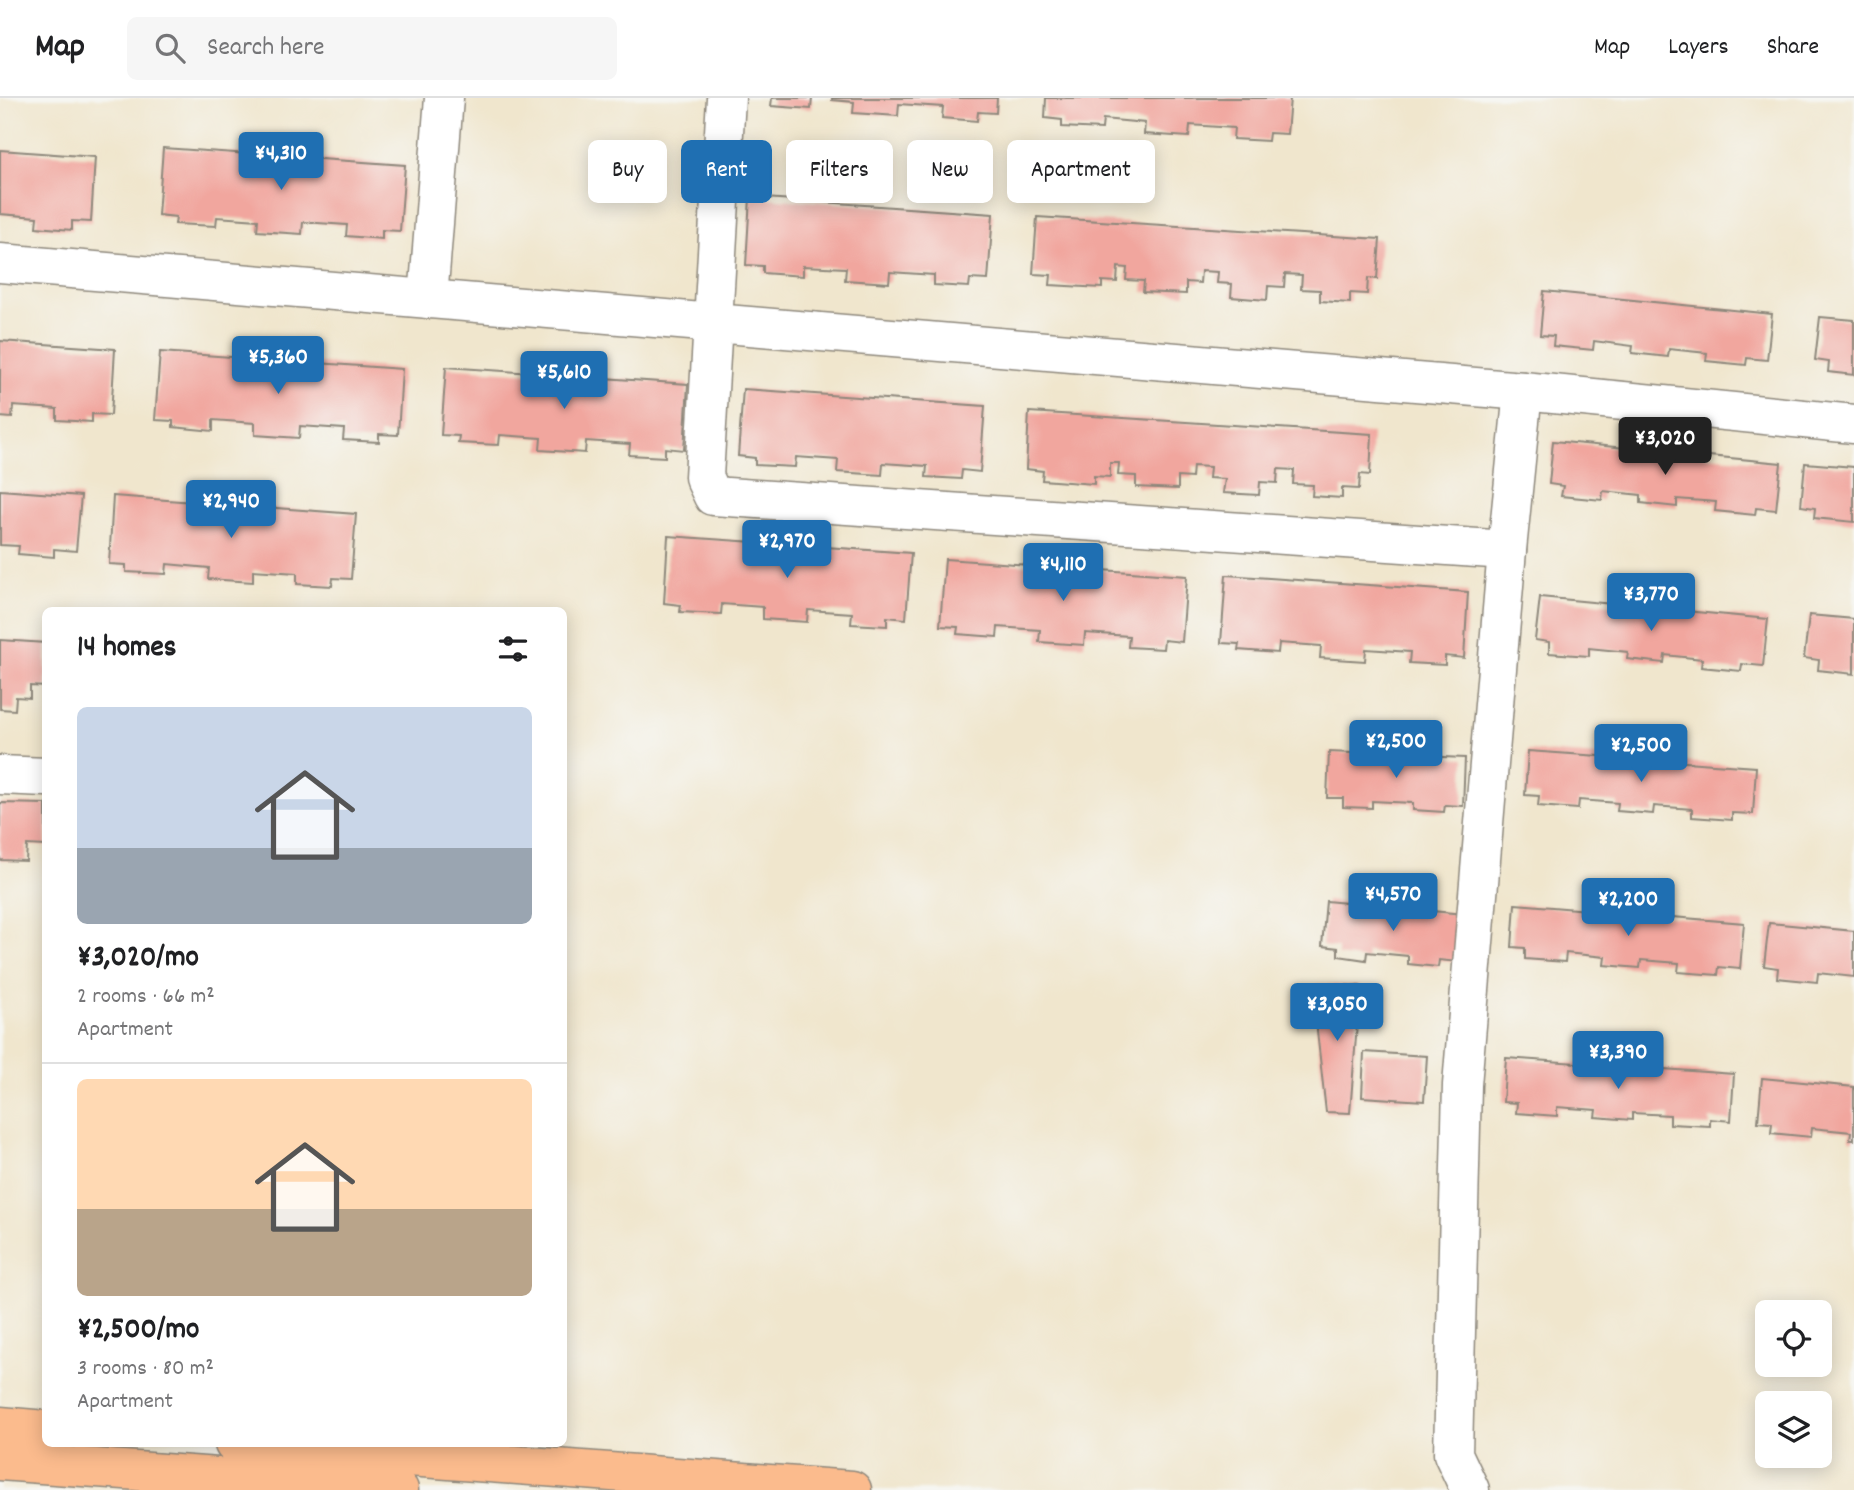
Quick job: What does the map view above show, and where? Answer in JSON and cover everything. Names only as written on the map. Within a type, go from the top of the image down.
[{"type":"main road","points":[[0,1426],[42,1430]]},
{"type":"main road","points":[[274,1447],[852,1490]]},
{"type":"main road","points":[[0,1461],[399,1490]]},
{"type":"street","points":[[428,299],[444,98]]},
{"type":"street","points":[[726,98],[704,477],[713,496],[1507,550]]},
{"type":"street","points":[[0,263],[1523,391],[1854,425]]},
{"type":"street","points":[[1470,1490],[1454,1454],[1462,1085],[1523,391]]},
{"type":"street","points":[[0,775],[42,777]]},
{"type":"building","points":[[772,98],[812,98],[811,109],[771,106]]},
{"type":"building","points":[[832,98],[997,98],[996,113],[978,112],[977,121],[942,118],[943,107],[899,104],[898,116],[853,113],[854,102]]},
{"type":"building","points":[[1046,98],[1290,98],[1287,134],[1269,133],[1268,141],[1233,139],[1234,128],[1190,125],[1189,137],[1144,134],[1145,123],[1103,119],[1102,129],[1062,127],[1062,120],[1045,118]]},
{"type":"building","points":[[163,148],[405,165],[400,231],[382,230],[382,239],[346,236],[347,225],[303,222],[302,234],[257,231],[258,220],[217,217],[216,226],[175,224],[176,217],[158,215]]},
{"type":"building","points":[[0,150],[95,157],[91,222],[72,221],[72,230],[36,227],[37,217],[0,214]]},
{"type":"building","points":[[772,199],[786,200],[786,203],[836,203],[993,214],[988,280],[970,279],[969,287],[934,285],[934,275],[890,272],[889,283],[845,280],[846,268],[803,266],[803,276],[763,273],[763,266],[746,265],[750,203],[772,203]]},
{"type":"building","points":[[1037,217],[1380,239],[1377,279],[1368,278],[1367,294],[1350,293],[1350,303],[1320,301],[1320,290],[1301,289],[1302,275],[1285,274],[1284,287],[1268,286],[1267,300],[1231,297],[1232,284],[1217,283],[1218,272],[1201,271],[1200,283],[1186,282],[1186,294],[1143,292],[1144,281],[1126,280],[1127,268],[1118,267],[1117,282],[1102,281],[1102,288],[1050,285],[1051,275],[1033,274]]},
{"type":"building","points":[[1544,291],[1772,314],[1767,360],[1747,358],[1746,365],[1706,361],[1707,353],[1669,349],[1668,357],[1632,353],[1633,346],[1594,341],[1593,350],[1553,346],[1554,336],[1540,335]]},
{"type":"building","points":[[1820,317],[1854,320],[1854,375],[1828,372],[1829,362],[1815,360]]},
{"type":"building","points":[[0,341],[115,349],[111,415],[92,414],[92,422],[57,420],[57,409],[13,406],[12,418],[0,417]]},
{"type":"building","points":[[160,352],[402,369],[398,435],[379,434],[379,442],[343,440],[344,429],[300,426],[299,438],[255,435],[255,423],[213,420],[213,431],[173,427],[173,421],[155,420]]},
{"type":"building","points":[[446,367],[688,384],[684,450],[665,448],[665,457],[629,455],[630,444],[586,441],[585,453],[540,450],[541,438],[500,435],[499,445],[458,443],[459,436],[441,435]]},
{"type":"building","points":[[743,389],[985,406],[980,472],[962,470],[961,479],[926,477],[927,466],[883,463],[882,475],[837,472],[838,460],[796,457],[795,467],[755,465],[755,458],[738,456]]},
{"type":"building","points":[[1029,412],[1372,434],[1370,475],[1360,474],[1359,489],[1342,488],[1342,498],[1312,496],[1313,485],[1293,484],[1294,470],[1278,469],[1277,483],[1260,482],[1259,495],[1223,493],[1225,479],[1209,478],[1210,467],[1193,466],[1192,478],[1178,477],[1178,489],[1136,487],[1136,476],[1118,475],[1119,463],[1110,463],[1110,477],[1094,476],[1094,484],[1042,480],[1043,471],[1026,469]]},
{"type":"building","points":[[1553,441],[1781,463],[1776,510],[1756,508],[1755,515],[1715,511],[1716,502],[1677,499],[1677,507],[1641,503],[1641,495],[1603,491],[1602,500],[1561,496],[1563,486],[1549,484]]},
{"type":"building","points":[[1805,463],[1854,467],[1854,522],[1814,518],[1815,508],[1801,506]]},
{"type":"building","points":[[0,490],[81,496],[76,551],[54,549],[54,557],[18,554],[19,546],[0,545]]},
{"type":"building","points":[[113,496],[356,514],[351,579],[333,578],[332,586],[297,584],[297,573],[253,570],[253,582],[208,579],[209,568],[167,564],[166,574],[126,572],[126,565],[109,564]]},
{"type":"building","points":[[668,536],[911,553],[906,619],[887,617],[887,626],[851,624],[852,613],[808,610],[807,622],[763,619],[763,607],[722,604],[721,614],[680,612],[681,605],[664,603]]},
{"type":"building","points":[[945,559],[1187,576],[1182,642],[1164,640],[1163,649],[1128,647],[1129,636],[1085,633],[1084,645],[1039,642],[1040,630],[998,627],[997,637],[957,634],[958,627],[940,626]]},
{"type":"building","points":[[1226,575],[1468,592],[1464,658],[1445,656],[1445,665],[1409,663],[1410,652],[1366,649],[1365,661],[1320,658],[1321,646],[1279,643],[1278,653],[1238,650],[1239,644],[1221,643]]},
{"type":"building","points":[[1540,597],[1768,619],[1763,666],[1742,664],[1741,671],[1701,667],[1702,659],[1665,655],[1664,663],[1627,659],[1628,652],[1589,648],[1589,656],[1549,653],[1549,642],[1535,640]]},
{"type":"building","points":[[1809,615],[1854,619],[1854,674],[1818,670],[1819,660],[1804,658]]},
{"type":"building","points":[[0,640],[42,643],[42,687],[30,686],[30,698],[16,697],[15,710],[0,709]]},
{"type":"building","points":[[1528,751],[1756,767],[1753,814],[1732,813],[1732,820],[1692,817],[1692,809],[1654,806],[1653,814],[1617,811],[1618,803],[1579,800],[1578,809],[1538,806],[1539,796],[1525,795]]},
{"type":"building","points":[[1329,752],[1465,758],[1463,806],[1445,805],[1444,812],[1413,810],[1413,803],[1372,801],[1372,808],[1343,807],[1343,798],[1327,798]]},
{"type":"building","points":[[0,803],[42,804],[42,846],[27,845],[26,861],[0,860]]},
{"type":"building","points":[[1326,901],[1463,914],[1458,962],[1439,960],[1438,967],[1408,964],[1408,956],[1367,952],[1366,960],[1338,956],[1338,948],[1322,946]]},
{"type":"building","points":[[1515,904],[1744,923],[1740,969],[1719,967],[1718,975],[1678,972],[1679,963],[1641,960],[1640,968],[1604,965],[1605,957],[1566,953],[1565,962],[1525,959],[1525,948],[1512,947]]},
{"type":"building","points":[[1769,923],[1854,931],[1854,977],[1818,973],[1817,982],[1777,978],[1778,968],[1764,966]]},
{"type":"building","points":[[1317,984],[1360,986],[1350,1113],[1326,1112],[1317,1031]]},
{"type":"building","points":[[1364,1052],[1427,1056],[1424,1101],[1362,1097]]},
{"type":"building","points":[[1506,1058],[1734,1074],[1731,1121],[1710,1119],[1710,1126],[1670,1124],[1670,1115],[1632,1113],[1632,1120],[1595,1117],[1596,1110],[1557,1107],[1557,1116],[1516,1113],[1517,1103],[1503,1102]]},
{"type":"building","points":[[1762,1078],[1854,1087],[1854,1140],[1850,1140],[1851,1132],[1812,1128],[1811,1137],[1771,1133],[1772,1123],[1758,1122]]}]
